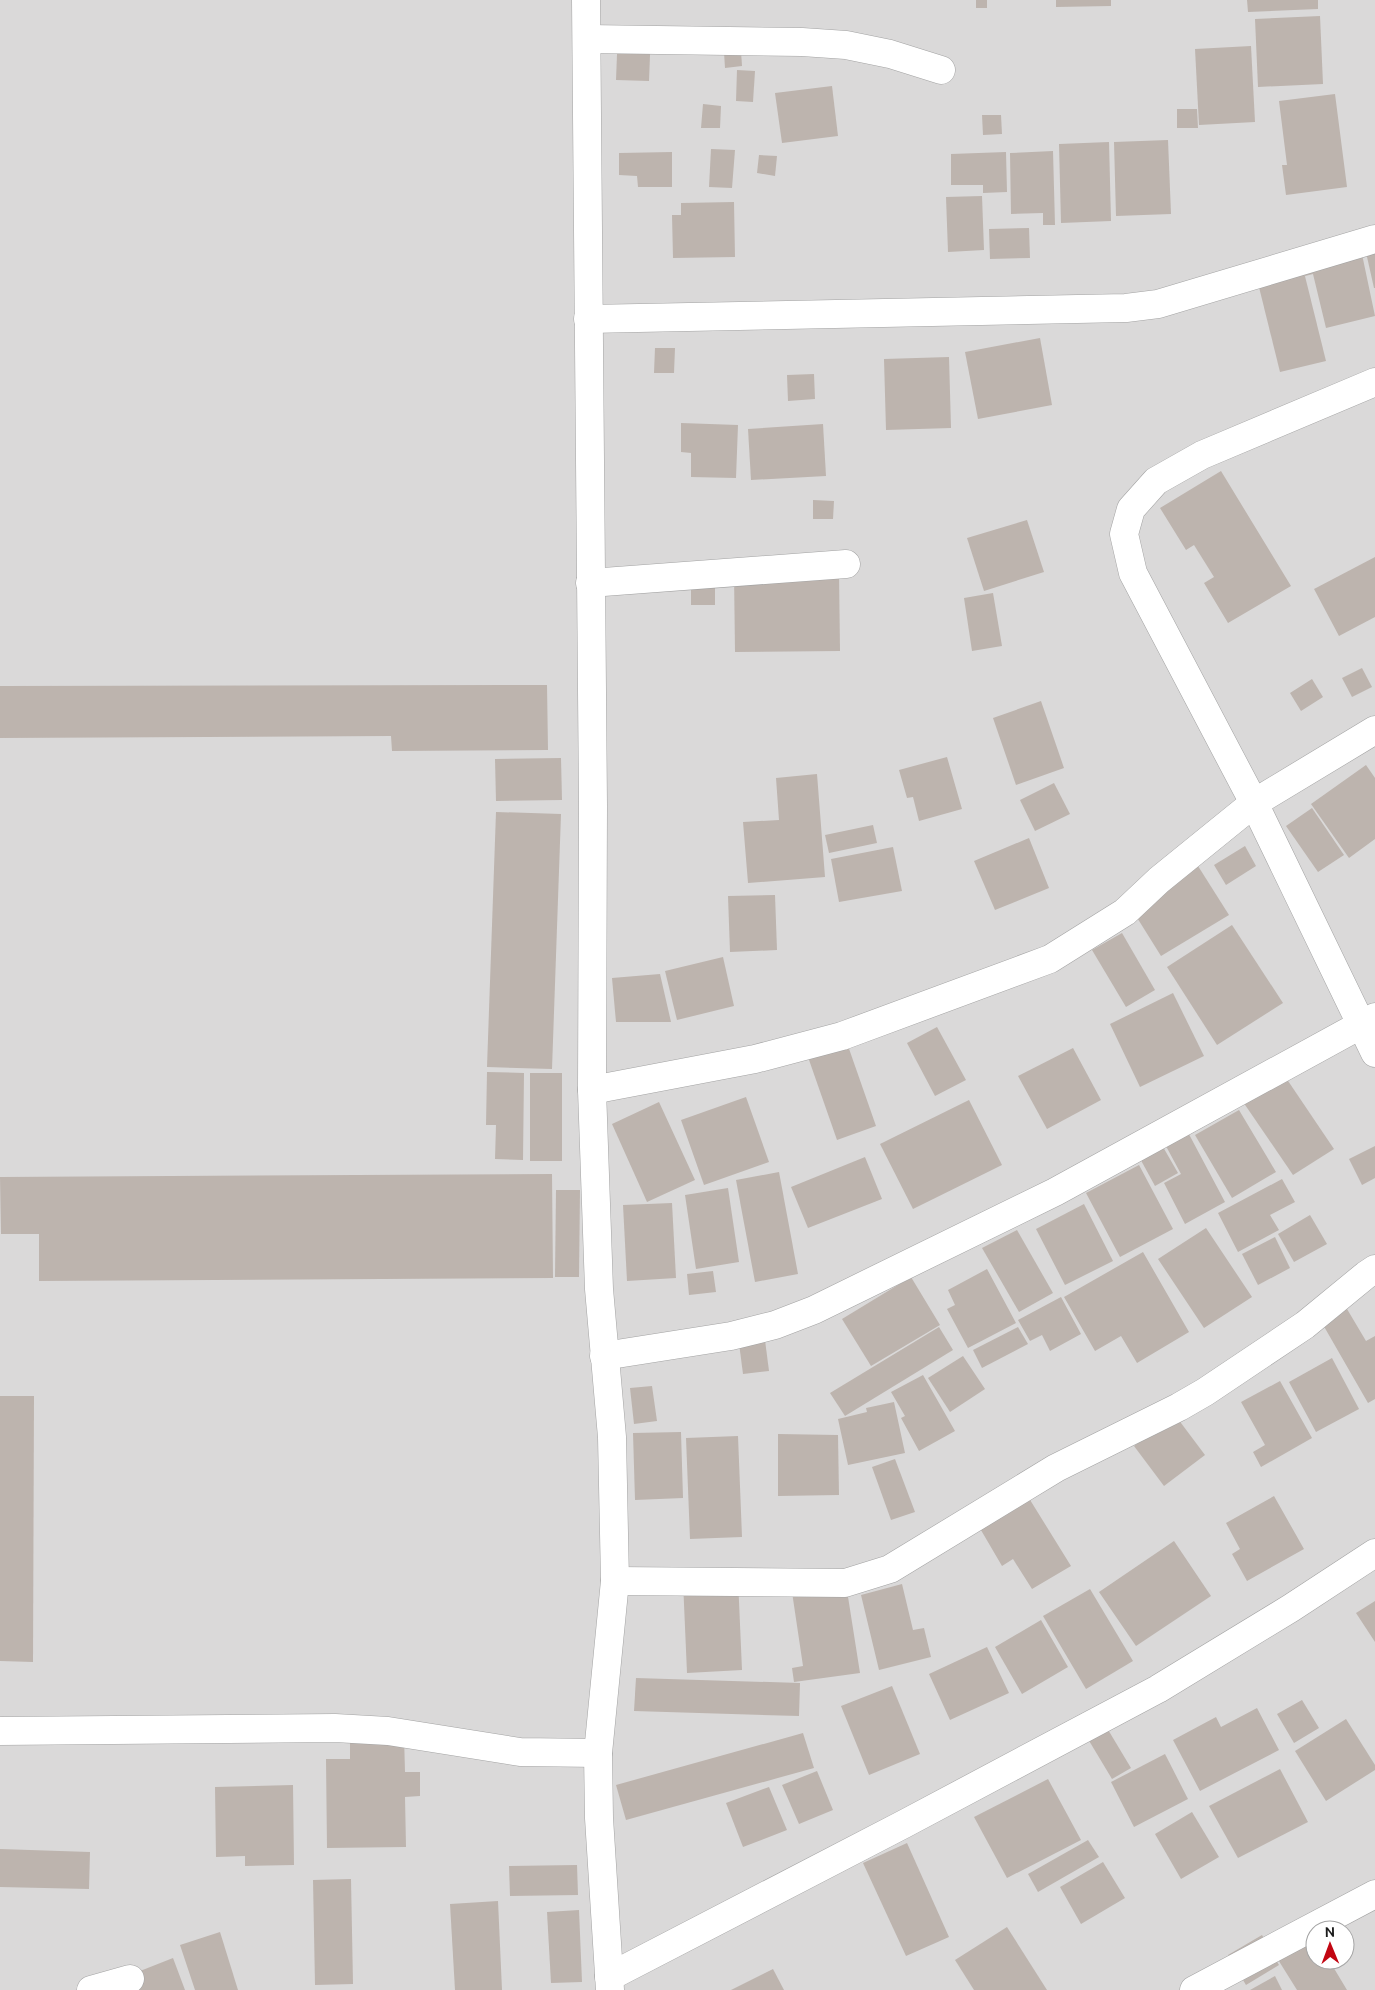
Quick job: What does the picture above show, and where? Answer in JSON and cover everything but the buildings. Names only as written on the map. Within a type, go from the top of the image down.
[{"type":"street","points":[[586,0],[593,806],[592,1090],[599,1288],[612,1437],[615,1581],[598,1753],[599,1818],[610,1983],[1158,1689],[1291,1608],[1375,1553]]},
{"type":"street","points":[[587,39],[802,42],[846,45],[890,54],[941,70]]},
{"type":"street","points":[[588,319],[1126,308],[1158,304],[1375,239]]},
{"type":"street","points":[[1375,382],[1202,455],[1156,481],[1130,509],[1124,534],[1134,572],[1368,1020],[1375,1053]]},
{"type":"street","points":[[590,583],[846,564]]},
{"type":"street","points":[[592,1090],[755,1059],[842,1036],[1050,959],[1125,912],[1159,880],[1254,803],[1375,730]]},
{"type":"street","points":[[604,1356],[731,1336],[775,1325],[814,1310],[1054,1192],[1368,1020]]},
{"type":"street","points":[[615,1581],[845,1583],[890,1569],[1056,1468],[1179,1407],[1205,1392],[1305,1325],[1366,1275],[1375,1270]]},
{"type":"street","points":[[0,1731],[335,1728],[388,1731],[520,1752],[598,1753]]},
{"type":"street","points":[[1194,1990],[1375,1894]]},
{"type":"street","points":[[91,1990],[130,1978]]},
{"type":"shaded area","points":[[0,0],[1375,0],[1375,1990],[0,1990]]}]
